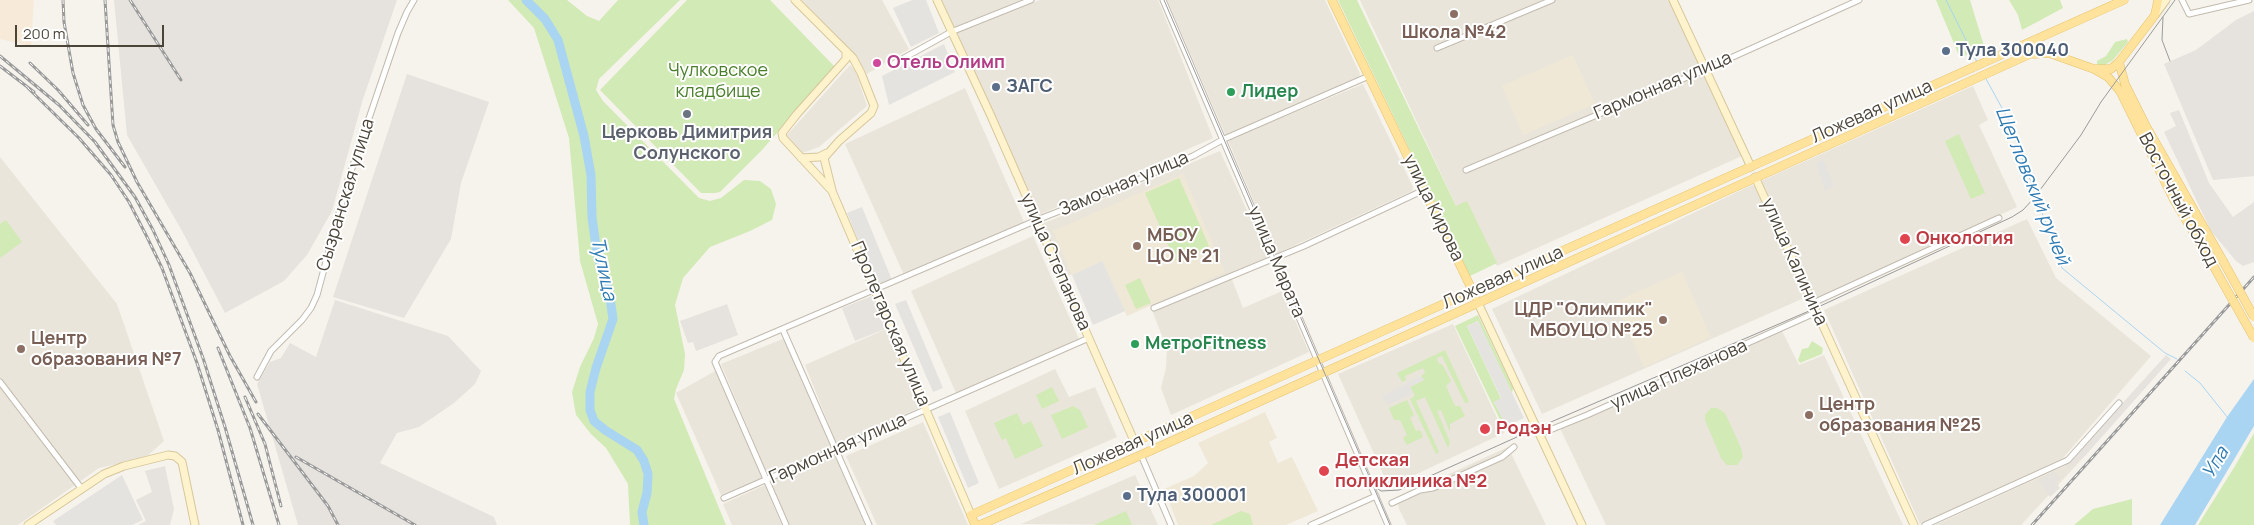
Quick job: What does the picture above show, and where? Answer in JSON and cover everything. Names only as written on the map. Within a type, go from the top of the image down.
[{"type":"main road","name":"улица Кирова","points":[[1332,0],[1478,303]]},
{"type":"main road","name":"Ложевая улица","points":[[971,515],[1318,362],[1960,72],[2124,0]]},
{"type":"main road","points":[[2094,69],[2105,70],[2119,62],[2155,16],[2158,0]]},
{"type":"main road","name":"Ложевая улица","points":[[980,525],[998,521],[1323,372],[2039,50],[2040,45],[2034,40]]},
{"type":"main road","name":"Ложевая улица","points":[[2023,57],[2049,53],[2094,69]]},
{"type":"main road","name":"Восточный обход","points":[[2119,62],[2125,84],[2146,126],[2254,317]]},
{"type":"main road","name":"Восточный обход","points":[[2094,69],[2108,77],[2120,91],[2174,200],[2254,338]]},
{"type":"main road","points":[[1960,72],[1958,79],[1964,83]]},
{"type":"main road","name":"улица Калинина","points":[[1751,167],[1755,177]]},
{"type":"main road","points":[[1241,396],[1246,407]]},
{"type":"main road","name":"улица Степанова","points":[[1135,443],[1141,455]]},
{"type":"main road","name":"Пролетарская улица","points":[[971,515],[975,525]]},
{"type":"street","name":"Сызранская улица","points":[[257,377],[271,351],[302,320],[311,308],[317,294],[348,180],[398,33],[414,0]]},
{"type":"street","points":[[795,0],[853,58],[872,100],[874,110],[827,153],[819,157],[801,158]]},
{"type":"street","name":"улица Степанова","points":[[937,0],[1037,220],[1135,443]]},
{"type":"street","points":[[893,64],[951,32],[1031,0]]},
{"type":"street","name":"улица Марата","points":[[1163,0],[1388,525]]},
{"type":"street","points":[[1436,48],[1552,0]]},
{"type":"street","name":"улица Калинина","points":[[1673,0],[1704,70],[1751,167]]},
{"type":"street","name":"Гармонная улица","points":[[1466,170],[1704,70],[1859,0]]},
{"type":"street","points":[[2155,16],[2166,0]]},
{"type":"street","points":[[2182,0],[2189,14],[2249,0]]},
{"type":"street","name":"Пролетарская улица","points":[[846,51],[846,59],[783,132],[784,142],[832,191],[971,515]]},
{"type":"street","name":"Замочная улица","points":[[766,480],[715,362],[719,356],[876,291],[1037,220],[1193,156],[1223,139],[1369,76]]},
{"type":"street","points":[[827,153],[824,163],[832,191]]},
{"type":"street","name":"улица Калинина","points":[[1755,177],[1914,525]]},
{"type":"street","points":[[1154,308],[1304,246],[1424,190]]},
{"type":"street","points":[[1813,303],[1999,218]]},
{"type":"street","name":"улица Кирова","points":[[1478,303],[1582,525]]},
{"type":"street","name":"улица Плеханова","points":[[1540,434],[1587,415],[1817,312]]},
{"type":"street","points":[[783,330],[869,525]]},
{"type":"street","name":"Гармонная улица","points":[[724,498],[1088,338]]},
{"type":"street","points":[[0,382],[81,488]]},
{"type":"street","points":[[1925,525],[2068,460],[2119,403]]},
{"type":"street","points":[[1392,503],[1420,490],[1433,488],[1493,460],[1514,447]]},
{"type":"street","points":[[28,525],[81,488],[110,471],[168,455],[175,456],[182,462],[196,525]]},
{"type":"street","name":"улица Степанова","points":[[1141,455],[1171,525]]},
{"type":"street","points":[[766,480],[786,525]]},
{"type":"street","points":[[1311,525],[1376,496]]},
{"type":"shaded area","points":[[0,0],[34,0],[31,46],[0,39]]},
{"type":"shaded area","points":[[114,0],[397,0],[363,99],[332,211],[307,255],[284,281],[225,313],[182,231],[127,135]]},
{"type":"shaded area","points":[[802,0],[882,0],[909,49],[867,74],[856,57]]},
{"type":"shaded area","points":[[912,0],[926,0],[939,33],[911,47],[893,8]]},
{"type":"shaded area","points":[[942,0],[1026,0],[954,29]]},
{"type":"shaded area","points":[[1040,0],[1158,0],[1213,138],[1039,215],[955,33]]},
{"type":"shaded area","points":[[1167,0],[1325,0],[1360,74],[1359,77],[1226,136]]},
{"type":"shaded area","points":[[1360,0],[1670,0],[1742,156],[1497,266],[1486,246],[1457,208]]},
{"type":"shaded area","points":[[2254,11],[2254,176],[2213,180],[2164,64],[2196,50],[2236,20]]},
{"type":"shaded area","points":[[944,44],[955,72],[889,105],[882,76]]},
{"type":"shaded area","points":[[1573,55],[1595,104],[1523,135],[1502,86]]},
{"type":"shaded area","points":[[850,65],[855,70],[867,106],[819,147],[802,153],[786,136]]},
{"type":"shaded area","points":[[407,74],[489,102],[461,183],[451,239],[404,318],[333,297]]},
{"type":"shaded area","points":[[1363,84],[1413,187],[1412,191],[1276,254],[1228,140]]},
{"type":"shaded area","points":[[1973,86],[1988,120],[1979,125],[2017,207],[1817,299],[1813,298],[1761,181]]},
{"type":"shaded area","points":[[965,88],[1024,222],[904,275],[845,144]]},
{"type":"shaded area","points":[[2179,110],[2209,183],[2233,217],[2254,202],[2254,262],[2243,266],[2236,261],[2211,231],[2164,132],[2176,126],[2170,113]]},
{"type":"shaded area","points":[[1220,151],[1268,257],[1230,274],[1243,308],[1282,291],[1309,352],[1171,415],[1161,388],[1166,368],[1167,349],[1150,305],[1127,316],[1102,261],[1066,277],[1042,224]]},
{"type":"shaded area","points":[[0,157],[117,304],[164,441],[145,458],[99,468],[18,525],[0,525]]},
{"type":"shaded area","points":[[1823,160],[1834,185],[1825,191],[1816,163]]},
{"type":"shaded area","name":"МБОУ ЦО № 21","points":[[1183,174],[1225,272],[1127,316],[1103,261],[1072,275],[1053,231]]},
{"type":"shaded area","points":[[1752,185],[1757,187],[1804,298],[1542,414],[1492,309]]},
{"type":"shaded area","points":[[862,207],[892,280],[877,286],[847,213]]},
{"type":"shaded area","points":[[2027,219],[2056,278],[2151,356],[2063,458],[1920,524],[1824,310]]},
{"type":"shaded area","points":[[1033,236],[1079,339],[956,393],[911,291]]},
{"type":"shaded area","points":[[1102,261],[1125,311],[1093,325],[1072,275]]},
{"type":"shaded area","name":"ЦДР \"Олимпик\" МБОУЦО №25","points":[[1682,272],[1711,337],[1644,367],[1615,302]]},
{"type":"shaded area","points":[[872,296],[885,329],[855,341],[842,308]]},
{"type":"shaded area","points":[[335,300],[448,336],[481,371],[475,384],[454,403],[419,427],[397,433],[380,463],[494,517],[497,525],[298,525],[257,384],[270,362],[281,358],[290,343],[316,357]]},
{"type":"shaded area","points":[[906,300],[943,388],[933,392],[895,304]]},
{"type":"shaded area","points":[[727,304],[738,335],[696,351],[693,342],[688,343],[680,321]]},
{"type":"shaded area","points":[[1478,321],[1524,418],[1506,426],[1494,402],[1501,398],[1467,326]]},
{"type":"shaded area","points":[[1453,324],[1504,433],[1389,487],[1338,374]]},
{"type":"shaded area","points":[[1780,327],[1799,365],[1824,355],[1903,525],[1606,525],[1558,424]]},
{"type":"shaded area","points":[[886,329],[921,407],[837,445],[805,365]]},
{"type":"shaded area","points":[[785,338],[832,447],[767,474],[721,364]]},
{"type":"shaded area","points":[[2166,355],[2171,359],[2085,456],[2068,468],[2065,463],[2071,460]]},
{"type":"shaded area","points":[[1055,369],[1069,397],[1095,387],[1117,437],[999,489],[965,411]]},
{"type":"shaded area","points":[[717,370],[764,479],[721,495],[676,393]]},
{"type":"shaded area","points":[[1421,376],[1424,380],[1410,387],[1413,393],[1389,404],[1382,398],[1382,396]]},
{"type":"shaded area","points":[[950,412],[979,483],[968,488],[938,417]]},
{"type":"shaded area","points":[[1265,412],[1277,438],[1269,442],[1278,463],[1292,457],[1318,511],[1286,525],[1178,525],[1164,489],[1194,476],[1208,463],[1198,443]]},
{"type":"shaded area","points":[[923,422],[968,525],[877,525],[846,456]]},
{"type":"shaded area","points":[[1508,447],[1546,525],[1407,525],[1399,509],[1397,498]]},
{"type":"shaded area","points":[[835,454],[866,525],[789,525],[770,481]]},
{"type":"shaded area","points":[[2084,457],[2021,525],[1935,525]]},
{"type":"shaded area","points":[[165,466],[174,509],[170,525],[138,525],[146,521],[136,500],[152,492],[145,471]]},
{"type":"shaded area","points":[[2054,471],[2060,478],[2056,483],[2060,488],[2050,497],[2038,480]]},
{"type":"shaded area","points":[[122,475],[143,520],[132,525],[56,525],[53,521]]},
{"type":"shaded area","points":[[1135,475],[1158,525],[1021,524]]},
{"type":"shaded area","points":[[765,485],[782,525],[732,525],[723,504]]},
{"type":"green space","points":[[508,0],[567,0],[587,16],[599,21],[618,0],[680,0],[599,79],[596,90],[603,101],[699,198],[710,201],[721,198],[744,180],[760,181],[771,189],[776,204],[772,220],[710,247],[683,278],[675,305],[685,354],[684,370],[674,399],[726,525],[630,525],[628,484],[606,448],[591,434],[576,415],[572,392],[598,324],[580,261],[569,138],[534,28]]},
{"type":"green space","name":"Чулковское кладбище","points":[[687,0],[770,0],[835,67],[762,150],[720,192],[715,193],[701,193],[600,90]]},
{"type":"green space","points":[[1338,0],[1357,0],[1456,206],[1467,201],[1497,263],[1470,276]]},
{"type":"green space","points":[[1936,0],[1970,0],[1984,46],[1960,58]]},
{"type":"green space","points":[[2009,0],[2060,0],[2063,8],[2022,30],[2018,15]]},
{"type":"green space","points":[[2127,39],[2128,42],[2113,60],[2105,65],[2097,65],[2097,61],[2106,56],[2115,42]]},
{"type":"green space","points":[[1959,134],[1985,193],[1971,199],[1945,141]]},
{"type":"green space","points":[[1179,178],[1209,246],[1175,261],[1145,193]]},
{"type":"green space","points":[[6,220],[22,242],[0,258],[0,224]]},
{"type":"green space","points":[[1140,278],[1151,303],[1136,309],[1125,285]]},
{"type":"green space","points":[[1478,315],[1513,388],[1512,393],[1478,321],[1467,326],[1501,399],[1494,402],[1508,431],[1505,430],[1455,326]]},
{"type":"green space","points":[[1812,341],[1823,348],[1822,354],[1800,363],[1798,360],[1802,349],[1808,348]]},
{"type":"green space","points":[[1445,350],[1469,402],[1465,403],[1442,356],[1437,358],[1451,381],[1446,386],[1455,406],[1460,406],[1465,416],[1450,424],[1450,432],[1441,410],[1437,411],[1450,442],[1448,448],[1425,397],[1416,401],[1439,452],[1436,454],[1410,399],[1415,396],[1410,387],[1424,380],[1421,376],[1425,373],[1423,368],[1405,376],[1406,380],[1402,382],[1397,373]]},
{"type":"green space","points":[[1052,387],[1059,401],[1042,409],[1036,395]]},
{"type":"green space","points":[[1407,400],[1414,415],[1410,418],[1416,431],[1420,430],[1423,437],[1407,445],[1403,438],[1407,435],[1400,420],[1394,420],[1389,408]]},
{"type":"green space","points":[[1073,406],[1080,410],[1088,427],[1062,439],[1051,415]]},
{"type":"green space","points":[[1711,408],[1717,408],[1725,413],[1741,448],[1743,457],[1737,465],[1727,465],[1721,458],[1705,420],[1705,415]]},
{"type":"green space","points":[[1017,413],[1023,425],[1031,421],[1043,446],[1015,459],[1006,438],[1002,440],[994,423]]},
{"type":"green space","points":[[2254,433],[2254,525],[2198,525],[2235,466]]},
{"type":"green space","points":[[2132,499],[2132,525],[2074,525],[2093,509]]},
{"type":"green space","points":[[1126,511],[1132,525],[1094,525]]},
{"type":"green space","points":[[1241,511],[1250,514],[1253,525],[1211,525]]},
{"type":"water","name":"Упа","points":[[2254,379],[2254,426],[2195,525],[2160,525],[2227,417]]},
{"type":"waterway","name":"Тулица","points":[[526,0],[545,19],[558,40],[584,136],[591,175],[592,217],[597,254],[609,291],[613,319],[596,368],[590,392],[590,410],[594,421],[637,450],[644,461],[648,474],[647,493],[642,512],[644,525]]},
{"type":"waterway","name":"Щегловский ручей","points":[[1946,0],[1977,62]]},
{"type":"waterway","name":"Щегловский ручей","points":[[1985,77],[2008,119],[2062,268],[2165,353],[2177,359]]},
{"type":"waterway","name":"Щегловский ручей","points":[[2185,371],[2200,383],[2228,418]]},
{"type":"tram line","points":[[1164,0],[1390,525]]},
{"type":"tram line","points":[[1368,482],[1381,491],[1399,490],[1537,428],[1816,308],[2012,217],[2023,210],[2034,198],[2081,135],[2101,102],[2175,0]]},
{"type":"tram line","points":[[2163,17],[2162,40],[2170,61]]},
{"type":"railway","points":[[63,0],[64,22],[73,73],[83,105],[96,129],[125,167]]},
{"type":"railway","points":[[105,0],[113,125],[118,142],[137,182],[190,273],[230,356],[256,402]]},
{"type":"railway","points":[[130,0],[181,80]]},
{"type":"railway","points":[[0,56],[59,105],[95,142],[135,197],[153,230],[169,265],[203,358],[253,525]]},
{"type":"railway","points":[[30,63],[58,90],[88,125]]},
{"type":"railway","points":[[0,66],[34,92]]},
{"type":"railway","points":[[28,88],[79,138],[111,175],[129,202],[146,235],[162,268],[197,363],[218,430],[243,525]]},
{"type":"railway","points":[[2032,525],[2254,277]]},
{"type":"railway","points":[[218,348],[250,428],[279,525]]},
{"type":"railway","points":[[245,397],[265,444],[281,506]]},
{"type":"railway","points":[[258,414],[328,506],[338,525]]},
{"type":"railway","points":[[296,457],[415,525]]},
{"type":"place","name":"Школа №42","points":[[1454,14]]},
{"type":"place","name":"Тула 300040","points":[[1946,51]]},
{"type":"place","name":"Отель Олимп","points":[[877,63]]},
{"type":"place","name":"ЗАГС","points":[[996,87]]},
{"type":"place","name":"Лидер","points":[[1231,92]]},
{"type":"place","name":"Церковь Димитрия Солунского","points":[[687,114]]},
{"type":"place","name":"Онкология","points":[[1905,239]]},
{"type":"place","name":"МБОУ ЦО № 21","points":[[1137,246]]},
{"type":"place","name":"ЦДР \"Олимпик\" МБОУЦО №25","points":[[1663,320]]},
{"type":"place","name":"МетроFitness","points":[[1135,344]]},
{"type":"place","name":"Центр образования №7","points":[[21,349]]},
{"type":"place","name":"Центр образования №25","points":[[1809,415]]},
{"type":"place","name":"Родэн","points":[[1485,429]]},
{"type":"place","name":"Детская поликлиника №2","points":[[1324,471]]},
{"type":"place","name":"Тула 300001","points":[[1127,496]]}]
